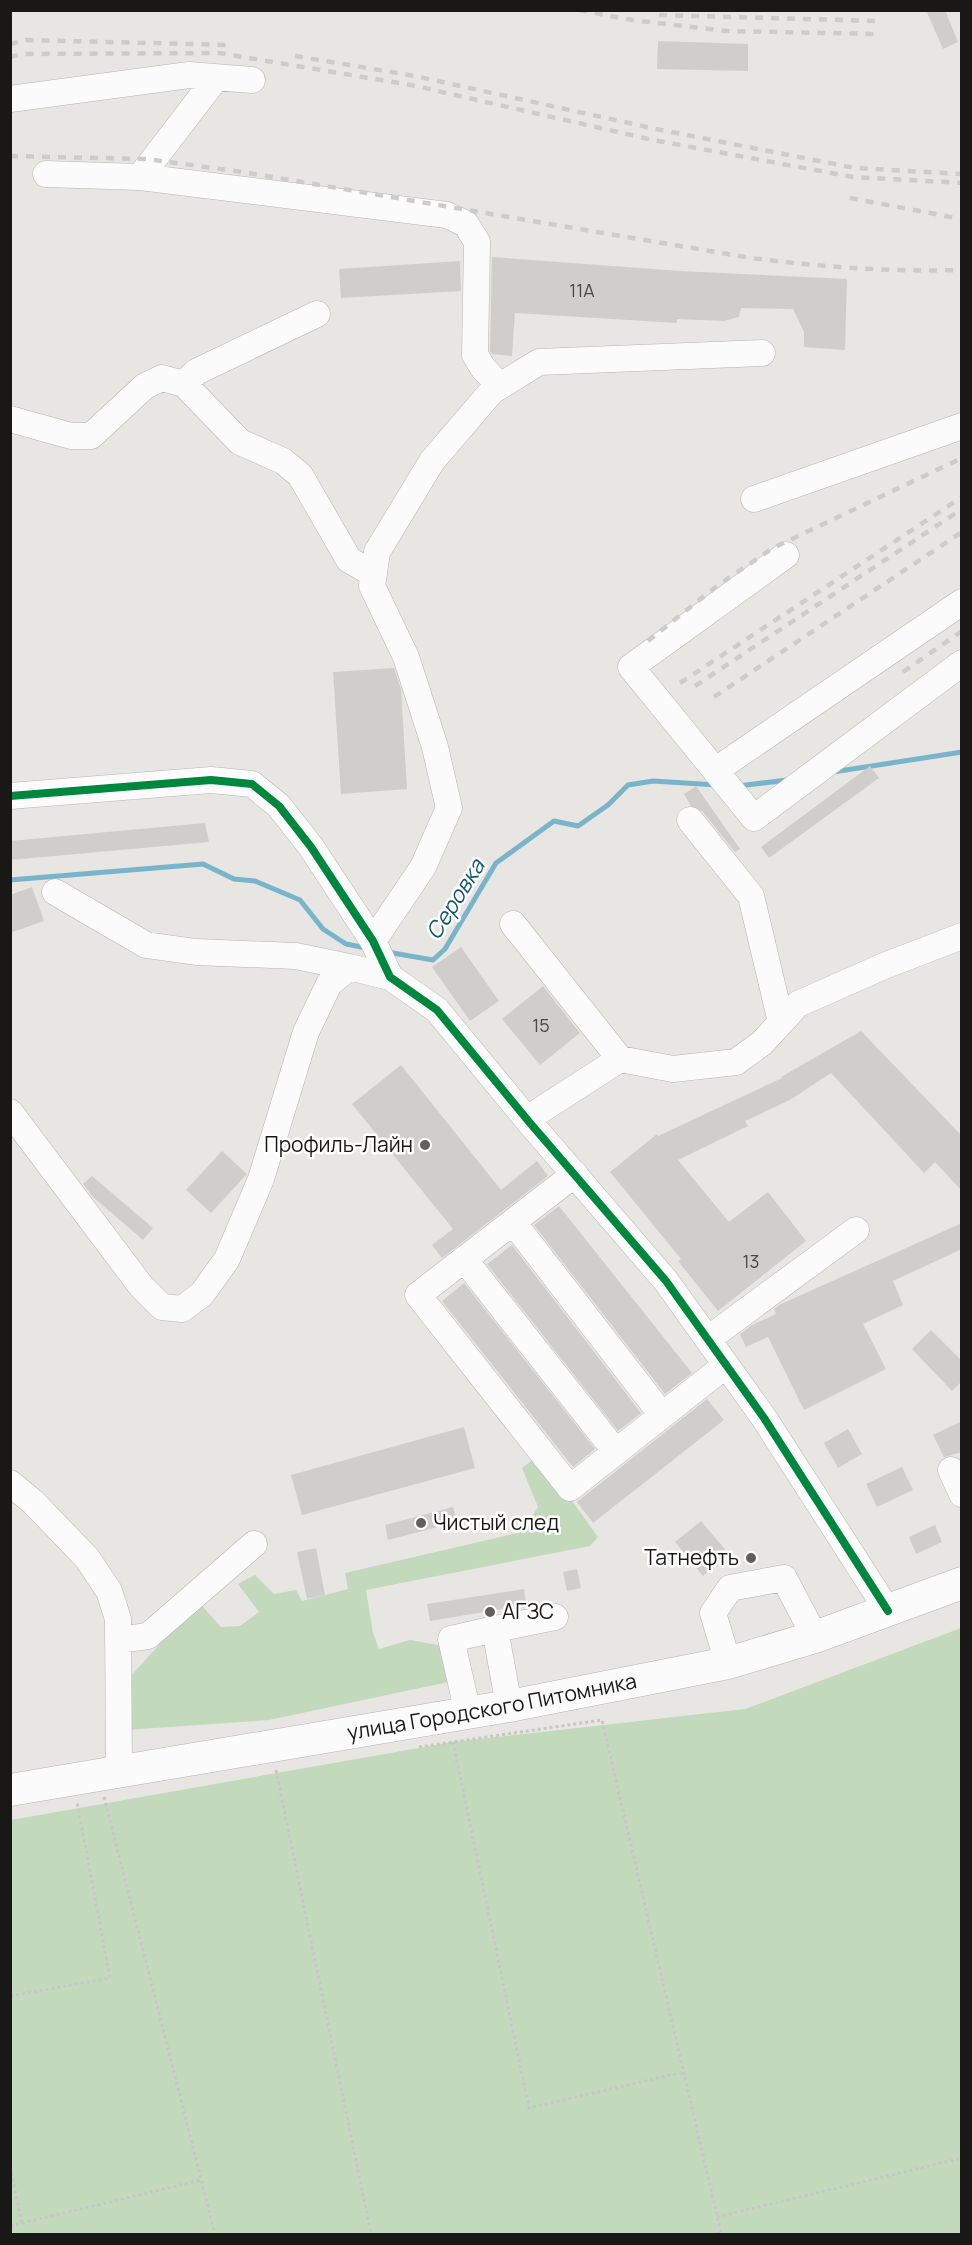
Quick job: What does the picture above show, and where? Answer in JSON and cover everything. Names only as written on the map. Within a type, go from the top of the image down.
[{"type":"main road","name":"улица Городского Питомника","points":[[10,1790],[509,1706],[728,1663],[815,1637],[962,1583]]},
{"type":"street","points":[[10,99],[189,75],[252,80]]},
{"type":"street","points":[[140,177],[216,78]]},
{"type":"street","points":[[46,174],[140,177],[447,215],[466,224],[477,242],[475,355],[483,368],[500,386]]},
{"type":"street","points":[[184,384],[196,372],[317,314]]},
{"type":"street","points":[[373,941],[423,867],[449,808],[435,747],[406,657],[372,585],[377,552],[432,461],[492,391],[538,362],[762,353]]},
{"type":"street","points":[[10,419],[70,436],[91,436],[146,386],[162,378],[184,384],[240,442],[283,461],[300,476],[349,560],[374,574]]},
{"type":"street","points":[[754,499],[962,426]]},
{"type":"street","points":[[786,555],[631,667],[754,818],[962,663]]},
{"type":"street","points":[[716,770],[962,602]]},
{"type":"street","points":[[10,796],[211,780],[252,784],[279,806],[304,838],[373,941],[390,977]]},
{"type":"street","points":[[690,820],[750,896],[781,1022]]},
{"type":"street","points":[[55,892],[146,945],[196,952],[296,956],[349,967],[390,977],[437,1010],[666,1281],[764,1418],[888,1611]]},
{"type":"street","points":[[513,924],[620,1059],[673,1069],[736,1062],[762,1043],[798,1004],[884,966],[962,936]]},
{"type":"street","points":[[10,1113],[141,1286],[162,1307],[182,1309],[202,1294],[227,1259],[261,1179],[306,1032],[329,984],[349,967]]},
{"type":"street","points":[[527,1119],[620,1059]]},
{"type":"street","points":[[575,1174],[418,1295],[570,1488],[726,1365]]},
{"type":"street","points":[[513,1222],[662,1415]]},
{"type":"street","points":[[708,1339],[856,1230]]},
{"type":"street","points":[[464,1259],[616,1452]]},
{"type":"street","points":[[951,1470],[962,1494]]},
{"type":"street","points":[[10,1483],[33,1502],[93,1567],[109,1591],[118,1619],[119,1771]]},
{"type":"street","points":[[118,1640],[147,1636],[254,1544]]},
{"type":"street","points":[[728,1663],[713,1613],[730,1588],[784,1578],[815,1637]]},
{"type":"street","points":[[468,1713],[451,1640],[555,1617]]},
{"type":"street","points":[[495,1629],[509,1706]]},
{"type":"path","points":[[417,1747],[602,1720],[721,2234],[714,2235]]},
{"type":"path","points":[[453,1742],[529,2108],[684,2072]]},
{"type":"path","points":[[275,1768],[371,2235]]},
{"type":"path","points":[[94,1797],[104,1796],[215,2235]]},
{"type":"path","points":[[10,1996],[110,1978],[76,1800],[85,1799]]},
{"type":"path","points":[[717,2217],[962,2158]]},
{"type":"path","points":[[10,2167],[22,2223]]},
{"type":"path","points":[[10,2226],[201,2180]]},
{"type":"green space","points":[[539,1455],[598,1537],[590,1546],[366,1590],[373,1633],[379,1649],[410,1640],[443,1646],[453,1681],[269,1720],[126,1730],[126,1681],[159,1645],[154,1635],[197,1600],[221,1627],[240,1626],[259,1612],[238,1584],[255,1575],[274,1594],[296,1590],[302,1601],[348,1589],[345,1573],[522,1532],[538,1507],[522,1468]]},
{"type":"green space","points":[[961,1628],[961,2234],[11,2234],[11,1820],[453,1742],[745,1709]]},
{"type":"building","points":[[926,10],[945,10],[958,42],[943,49]]},
{"type":"building","points":[[658,41],[748,44],[748,71],[657,69]]},
{"type":"building","points":[[492,257],[680,271],[847,279],[845,350],[804,347],[804,332],[793,309],[741,308],[739,317],[724,321],[677,319],[677,323],[515,313],[512,356],[492,354],[490,351]]},
{"type":"building","points":[[460,261],[461,291],[341,298],[339,269]]},
{"type":"building","points":[[394,668],[401,689],[407,789],[341,794],[333,672]]},
{"type":"building","points":[[870,766],[879,778],[769,858],[761,847]]},
{"type":"building","points":[[696,786],[740,849],[735,852],[702,811],[691,806],[684,794]]},
{"type":"building","points":[[205,823],[209,842],[10,860],[10,841]]},
{"type":"building","points":[[32,887],[44,921],[10,933],[10,895]]},
{"type":"building","points":[[461,947],[499,1001],[470,1021],[432,967]]},
{"type":"building","points":[[543,986],[580,1033],[540,1065],[502,1019]]},
{"type":"building","points":[[861,1031],[962,1136],[962,1191],[935,1162],[924,1173],[831,1073],[790,1100],[745,1121],[748,1126],[678,1160],[729,1222],[768,1192],[806,1241],[718,1311],[678,1261],[681,1259],[610,1172],[657,1134],[658,1136],[782,1078]]},
{"type":"building","name":"Профиль-Лайн","points":[[401,1065],[501,1190],[537,1161],[548,1176],[442,1258],[432,1245],[453,1229],[352,1104]]},
{"type":"building","points":[[222,1151],[247,1174],[211,1213],[186,1190]]},
{"type":"building","points":[[92,1176],[153,1228],[143,1240],[93,1197],[83,1184]]},
{"type":"building","points":[[559,1206],[692,1373],[665,1394],[534,1225]]},
{"type":"building","points":[[962,1223],[962,1249],[893,1281],[903,1305],[863,1324],[886,1369],[804,1410],[768,1337],[746,1347],[740,1334],[752,1325],[776,1314],[774,1309],[781,1304]]},
{"type":"building","points":[[512,1245],[641,1413],[618,1431],[487,1264]]},
{"type":"building","points":[[464,1283],[595,1449],[573,1467],[442,1301]]},
{"type":"building","points":[[931,1330],[962,1361],[962,1381],[952,1391],[912,1349]]},
{"type":"building","points":[[707,1399],[724,1420],[593,1523],[577,1502]]},
{"type":"building","points":[[962,1421],[962,1452],[944,1457],[933,1435]]},
{"type":"building","points":[[464,1427],[475,1468],[302,1515],[291,1475]]},
{"type":"building","points":[[848,1429],[862,1454],[838,1468],[824,1443]]},
{"type":"building","points":[[902,1467],[913,1490],[877,1507],[866,1484]]},
{"type":"building","name":"Чистый след","points":[[453,1507],[457,1522],[388,1540],[385,1525]]},
{"type":"building","points":[[701,1521],[729,1554],[703,1576],[675,1542]]},
{"type":"building","points":[[935,1525],[942,1542],[916,1554],[909,1537]]},
{"type":"building","points":[[316,1548],[325,1595],[307,1599],[297,1552]]},
{"type":"building","points":[[577,1569],[581,1588],[567,1591],[563,1572]]},
{"type":"building","points":[[524,1589],[526,1605],[430,1621],[427,1604]]},
{"type":"waterway","name":"Серовка","points":[[833,772],[962,752]]},
{"type":"waterway","name":"Серовка","points":[[738,786],[788,780]]},
{"type":"waterway","name":"Серовка","points":[[387,952],[433,960],[445,949],[496,863],[554,821],[578,826],[608,805],[628,785],[653,781],[717,785]]},
{"type":"waterway","name":"Серовка","points":[[10,880],[203,864],[234,879],[255,881],[300,900],[323,929],[346,944],[366,948]]},
{"type":"railway","points":[[579,10],[632,20],[726,31],[879,34]]},
{"type":"railway","points":[[659,15],[877,21]]},
{"type":"railway","points":[[10,44],[26,40],[230,45]]},
{"type":"railway","points":[[10,57],[22,54],[219,53],[411,85],[653,140],[853,177],[962,183]]},
{"type":"railway","points":[[295,56],[415,76],[656,129],[855,168],[962,174]]},
{"type":"railway","points":[[10,156],[146,159],[243,172],[751,258],[856,268],[962,270]]},
{"type":"railway","points":[[850,198],[962,219]]},
{"type":"railway","points":[[648,641],[717,586],[773,548],[962,458]]},
{"type":"railway","points":[[680,683],[962,497]]},
{"type":"railway","points":[[695,686],[962,509]]},
{"type":"railway","points":[[714,697],[962,532]]},
{"type":"railway","points":[[903,672],[962,631]]},
{"type":"cycle path","points":[[10,796],[211,780],[252,784],[279,806],[311,847],[373,941],[390,977],[437,1010],[530,1123],[666,1281],[764,1418],[888,1611]]},
{"type":"place","name":"Профиль-Лайн","points":[[425,1145]]},
{"type":"place","name":"Чистый след","points":[[421,1523]]},
{"type":"place","name":"Татнефть","points":[[751,1558]]},
{"type":"place","name":"АГЗС","points":[[490,1612]]}]
